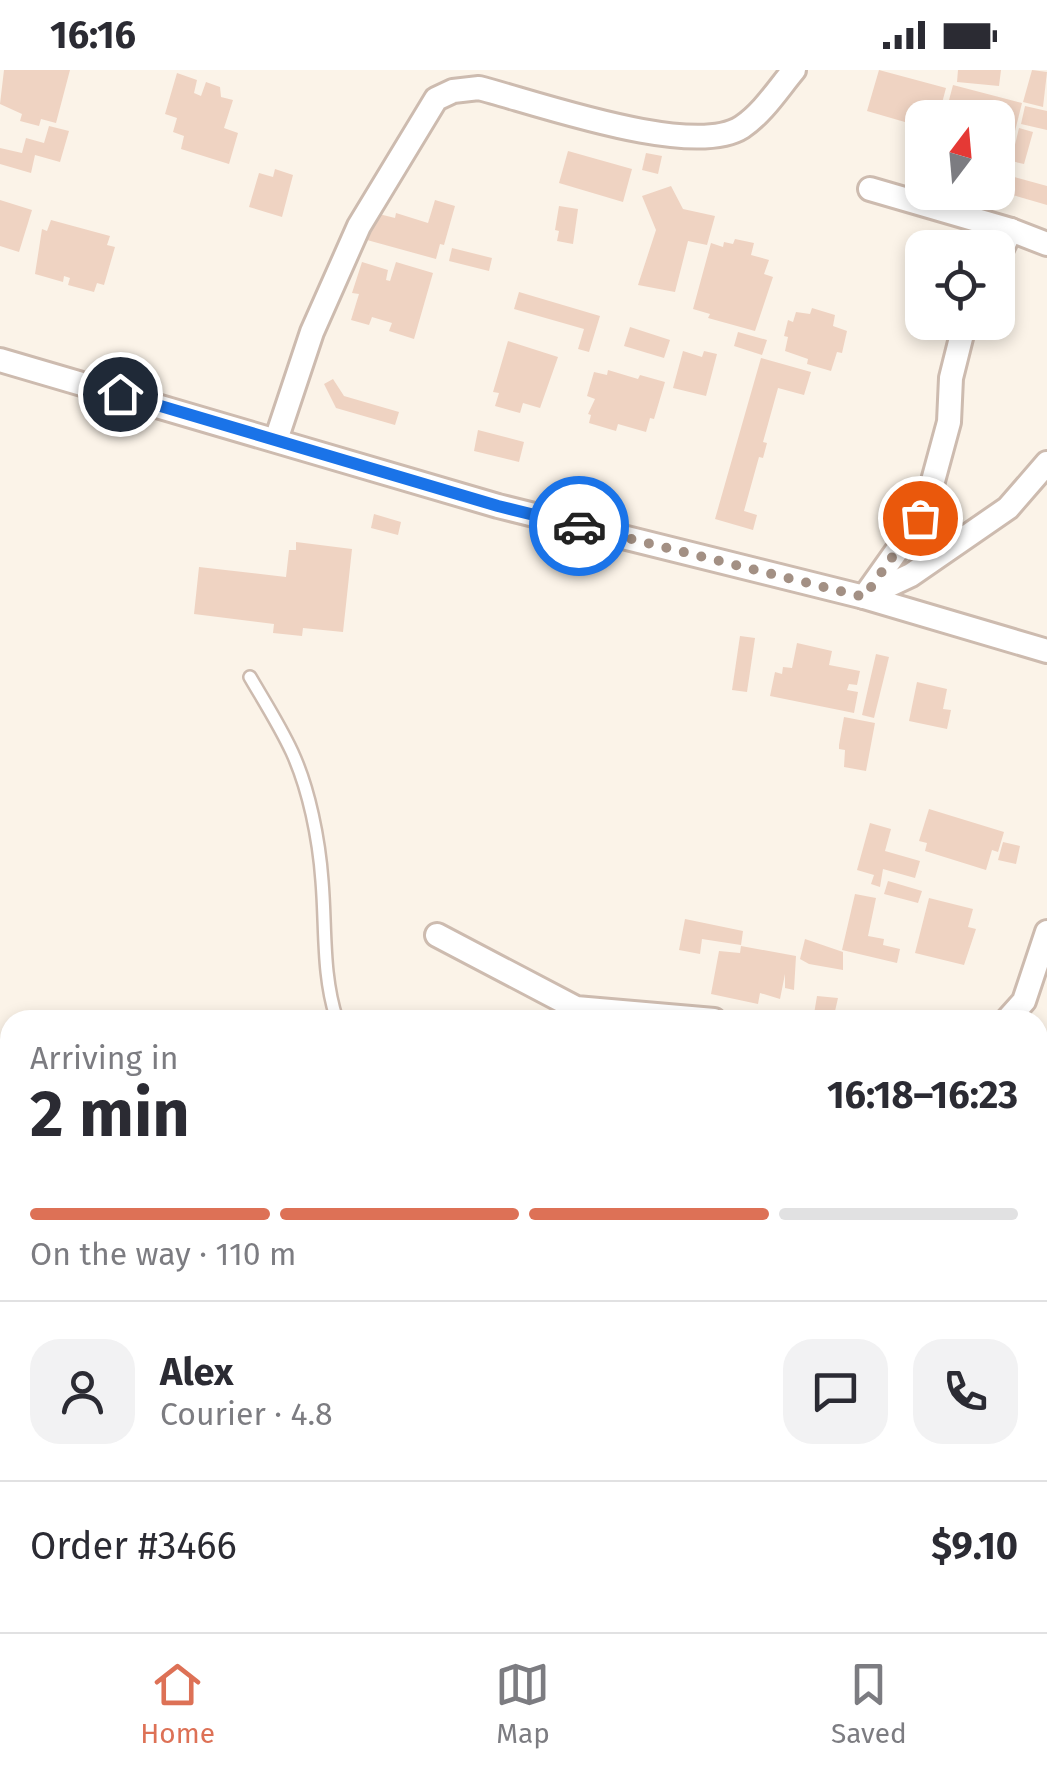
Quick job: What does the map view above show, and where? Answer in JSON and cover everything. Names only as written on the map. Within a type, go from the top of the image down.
[{"type":"street","points":[[276,440],[312,332],[360,226],[436,99],[453,91],[479,88],[655,135],[704,139],[739,129],[760,112],[794,70]]},
{"type":"street","points":[[870,189],[1011,230]]},
{"type":"street","points":[[1015,232],[1047,244]]},
{"type":"street","points":[[864,597],[920,518],[930,492],[949,422],[951,378],[960,340]]},
{"type":"street","points":[[0,360],[498,506],[864,597],[1047,651]]},
{"type":"street","points":[[864,597],[911,575],[1008,508],[1047,464]]},
{"type":"street","points":[[1016,1010],[1024,1000],[1047,932]]},
{"type":"street","points":[[437,935],[576,1008],[599,1010]]},
{"type":"lane","points":[[250,676],[293,754],[309,808],[322,881],[322,922],[334,1010]]},
{"type":"building","points":[[4,70],[70,70],[56,123],[41,119],[39,126],[20,121],[22,114],[0,104]]},
{"type":"building","points":[[879,70],[946,88],[943,100],[905,100],[905,122],[867,111]]},
{"type":"building","points":[[958,70],[1001,70],[999,86],[957,82]]},
{"type":"building","points":[[1032,70],[1047,72],[1043,107],[1023,102]]},
{"type":"building","points":[[177,73],[197,80],[194,93],[201,96],[206,82],[220,87],[221,97],[233,100],[224,128],[238,133],[229,164],[181,149],[184,136],[173,132],[177,118],[165,114]]},
{"type":"building","points":[[953,85],[1010,100],[949,100]]},
{"type":"building","points":[[1015,101],[1022,103],[1015,131]]},
{"type":"building","points":[[1025,106],[1047,111],[1047,130],[1021,124]]},
{"type":"building","points":[[49,126],[69,131],[60,162],[35,155],[31,173],[0,164],[0,148],[22,153],[26,138],[44,143]]},
{"type":"building","points":[[1019,128],[1033,132],[1024,164],[1015,162]]},
{"type":"building","points":[[568,151],[632,169],[623,202],[559,183]]},
{"type":"building","points":[[646,153],[662,156],[658,174],[642,170]]},
{"type":"building","points":[[275,169],[293,175],[282,217],[249,207],[259,173],[273,177]]},
{"type":"building","points":[[1015,177],[1047,186],[1047,205],[1015,196]]},
{"type":"building","points":[[671,186],[683,209],[715,216],[707,245],[688,241],[675,292],[638,285],[656,230],[642,196]]},
{"type":"building","points":[[0,200],[32,210],[19,252],[0,246]]},
{"type":"building","points":[[435,200],[455,206],[436,259],[367,240],[375,213],[395,218],[396,213],[428,223]]},
{"type":"building","points":[[559,206],[578,209],[573,244],[557,241]]},
{"type":"building","points":[[51,220],[110,236],[107,245],[115,247],[104,285],[97,283],[94,292],[68,285],[70,278],[64,276],[63,282],[35,274],[42,229],[47,231]]},
{"type":"building","points":[[735,239],[754,243],[751,255],[769,260],[764,274],[773,277],[755,331],[708,318],[710,314],[693,309],[711,243],[723,247],[724,242],[733,244]]},
{"type":"building","points":[[452,248],[492,258],[489,271],[449,261]]},
{"type":"building","points":[[362,262],[388,270],[386,280],[390,281],[396,262],[433,273],[414,339],[389,331],[392,323],[372,317],[369,325],[351,320],[359,294],[352,293]]},
{"type":"building","points":[[519,292],[600,316],[589,352],[578,349],[584,329],[514,309]]},
{"type":"building","points":[[812,308],[835,315],[833,326],[847,331],[842,353],[837,352],[831,371],[807,364],[808,359],[785,351],[788,320],[793,322],[796,312],[810,314]]},
{"type":"building","points":[[630,327],[670,340],[664,358],[624,346]]},
{"type":"building","points":[[738,332],[767,340],[762,355],[734,346]]},
{"type":"building","points":[[508,341],[558,357],[540,408],[523,403],[520,413],[495,406],[499,393],[493,392]]},
{"type":"building","points":[[683,351],[702,357],[704,351],[717,354],[706,396],[673,388]]},
{"type":"building","points":[[761,358],[811,372],[804,395],[778,388],[763,442],[767,443],[763,458],[759,457],[744,511],[757,515],[753,530],[715,519]]},
{"type":"building","points":[[608,370],[665,382],[646,432],[618,424],[616,431],[589,423],[588,414],[595,399],[587,396],[594,372],[607,375]]},
{"type":"building","points":[[333,379],[344,396],[399,412],[395,425],[336,408],[324,384]]},
{"type":"building","points":[[478,430],[524,442],[519,462],[474,451]]},
{"type":"building","points":[[374,514],[401,522],[398,535],[371,528]]},
{"type":"building","points":[[296,542],[352,549],[343,632],[303,628],[302,636],[273,633],[274,624],[194,614],[199,567],[286,577],[289,550],[296,550]]},
{"type":"building","points":[[740,636],[755,638],[747,692],[732,690]]},
{"type":"building","points":[[797,643],[832,651],[829,665],[860,671],[857,685],[849,684],[847,690],[858,692],[854,713],[770,696],[775,672],[782,674],[783,667],[792,668]]},
{"type":"building","points":[[876,654],[889,657],[874,718],[862,715]]},
{"type":"building","points":[[917,682],[947,689],[943,709],[951,710],[947,729],[909,721]]},
{"type":"building","points":[[844,717],[875,723],[866,771],[844,767],[845,750],[839,749],[839,745]]},
{"type":"building","points":[[929,809],[1004,832],[998,852],[992,850],[986,870],[925,851],[927,843],[919,841]]},
{"type":"building","points":[[870,823],[891,829],[885,851],[920,861],[915,878],[883,869],[880,887],[871,884],[874,875],[857,870]]},
{"type":"building","points":[[1003,842],[1020,846],[1016,864],[998,860]]},
{"type":"building","points":[[888,881],[922,891],[918,903],[884,894]]},
{"type":"building","points":[[855,894],[876,898],[868,936],[884,939],[883,945],[900,949],[897,963],[842,950]]},
{"type":"building","points":[[929,898],[973,909],[968,927],[976,929],[964,965],[915,953]]},
{"type":"building","points":[[685,919],[743,931],[741,945],[702,939],[700,954],[679,950]]},
{"type":"building","points":[[805,939],[843,952],[843,970],[800,959]]},
{"type":"building","points":[[741,946],[796,956],[794,990],[785,988],[785,974],[780,999],[760,993],[758,1004],[711,994],[719,951],[740,953]]},
{"type":"building","points":[[817,996],[838,998],[835,1010],[815,1010]]},
{"type":"way so far","points":[[579,526],[864,597],[920,518]]},
{"type":"route","points":[[120,394],[400,478],[579,526]]}]
